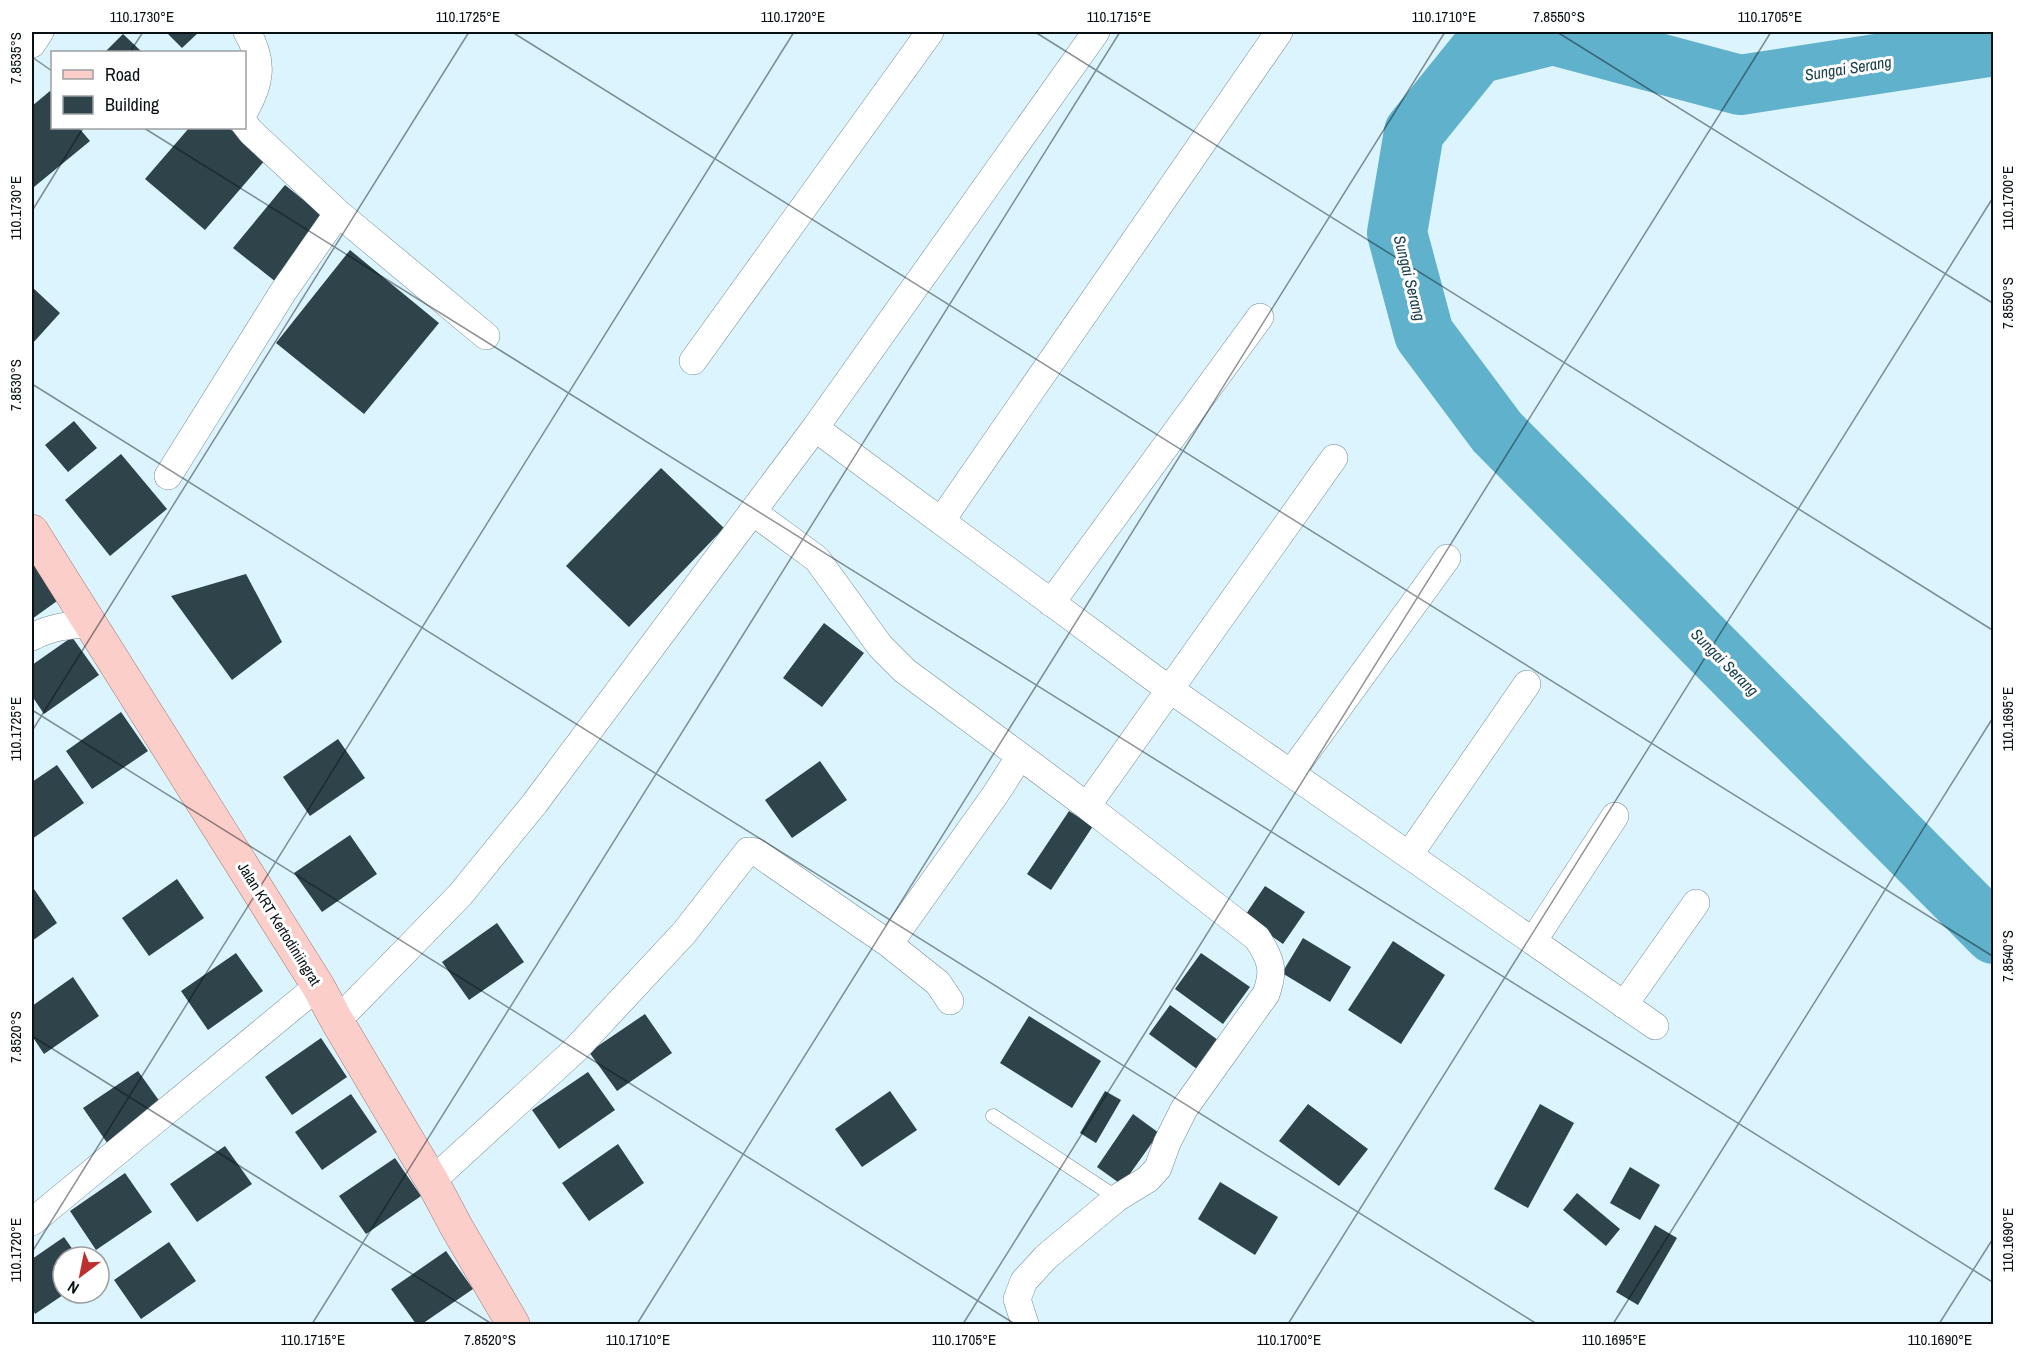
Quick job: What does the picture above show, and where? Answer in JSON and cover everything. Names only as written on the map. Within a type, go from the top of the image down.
[{"type":"main road","name":"Jalan KRT Kertodiniingrat","points":[[32,531],[318,986],[513,1324]]},
{"type":"street","points":[[32,44],[40,32]]},
{"type":"street","points":[[246,109],[260,75],[257,52],[247,32]]},
{"type":"street","points":[[693,361],[930,32]]},
{"type":"street","points":[[337,1021],[460,895],[535,803],[815,428],[1096,32]]},
{"type":"street","points":[[941,521],[1271,34]]},
{"type":"street","points":[[246,126],[338,213],[486,336]]},
{"type":"street","points":[[168,476],[283,292],[338,213]]},
{"type":"street","points":[[1051,603],[1260,317]]},
{"type":"street","points":[[815,428],[1171,690],[1655,1026]]},
{"type":"street","points":[[1087,806],[1334,458]]},
{"type":"street","points":[[753,512],[817,559],[880,646],[905,671],[1087,806],[1257,938],[1269,956],[1272,978],[1266,994],[1184,1109],[1167,1143],[1158,1168],[1148,1179],[1117,1198],[1046,1257],[1024,1281],[1017,1299],[1025,1324]]},
{"type":"street","points":[[1291,774],[1446,558]]},
{"type":"street","points":[[32,637],[46,629],[62,625],[90,624]]},
{"type":"street","points":[[1409,855],[1527,684]]},
{"type":"street","points":[[889,944],[1020,756]]},
{"type":"street","points":[[1533,941],[1615,816]]},
{"type":"street","points":[[432,1181],[575,1050],[684,933],[748,851],[756,852],[889,944],[938,983],[950,1000]]},
{"type":"street","points":[[1624,1005],[1696,903]]},
{"type":"street","points":[[32,1222],[318,986]]},
{"type":"lane","points":[[993,1116],[1117,1198]]},
{"type":"building","points":[[166,32],[199,32],[182,48]]},
{"type":"building","points":[[123,34],[141,51],[106,51]]},
{"type":"building","points":[[50,91],[51,129],[80,129],[90,141],[34,187],[32,184],[32,106]]},
{"type":"building","points":[[188,129],[230,129],[266,159],[205,230],[145,179]]},
{"type":"building","points":[[285,185],[327,219],[276,282],[233,248]]},
{"type":"building","points":[[350,250],[439,323],[364,414],[276,343]]},
{"type":"building","points":[[32,287],[60,313],[32,344]]},
{"type":"building","points":[[74,421],[97,448],[68,472],[45,445]]},
{"type":"building","points":[[121,454],[167,509],[110,556],[65,500]]},
{"type":"building","points":[[661,468],[724,528],[629,627],[566,566]]},
{"type":"building","points":[[37,558],[64,596],[32,619],[32,562]]},
{"type":"building","points":[[246,574],[282,642],[232,680],[171,596]]},
{"type":"building","points":[[824,623],[864,653],[822,707],[783,678]]},
{"type":"building","points":[[72,637],[99,675],[44,714],[32,696],[32,665]]},
{"type":"building","points":[[121,712],[148,751],[92,789],[66,751]]},
{"type":"building","points":[[338,739],[365,778],[310,816],[283,777]]},
{"type":"building","points":[[820,761],[847,800],[792,838],[765,800]]},
{"type":"building","points":[[57,765],[84,803],[32,839],[32,782]]},
{"type":"building","points":[[1069,811],[1093,826],[1051,890],[1027,874]]},
{"type":"building","points":[[350,835],[377,874],[322,912],[294,873]]},
{"type":"building","points":[[177,879],[204,918],[149,956],[122,918]]},
{"type":"building","points":[[32,886],[57,923],[32,941]]},
{"type":"building","points":[[1265,886],[1305,912],[1283,944],[1244,917]]},
{"type":"building","points":[[497,923],[524,962],[469,1000],[442,962]]},
{"type":"building","points":[[1303,938],[1351,967],[1330,1002],[1282,973]]},
{"type":"building","points":[[1393,941],[1445,975],[1401,1044],[1348,1010]]},
{"type":"building","points":[[236,953],[263,991],[208,1030],[181,991]]},
{"type":"building","points":[[1201,953],[1250,987],[1223,1024],[1175,989]]},
{"type":"building","points":[[73,977],[99,1016],[44,1054],[32,1036],[32,1006]]},
{"type":"building","points":[[1170,1005],[1222,1043],[1201,1072],[1149,1034]]},
{"type":"building","points":[[645,1014],[672,1053],[617,1091],[589,1052]]},
{"type":"building","points":[[1029,1016],[1101,1061],[1072,1108],[1000,1063]]},
{"type":"building","points":[[321,1038],[347,1077],[292,1115],[265,1077]]},
{"type":"building","points":[[138,1071],[165,1109],[110,1147],[83,1108]]},
{"type":"building","points":[[588,1072],[615,1110],[559,1149],[532,1110]]},
{"type":"building","points":[[890,1091],[917,1130],[862,1167],[835,1129]]},
{"type":"building","points":[[1105,1091],[1121,1100],[1096,1143],[1080,1133]]},
{"type":"building","points":[[351,1094],[377,1132],[322,1170],[295,1132]]},
{"type":"building","points":[[1308,1104],[1368,1149],[1339,1186],[1279,1141]]},
{"type":"building","points":[[1540,1104],[1574,1123],[1528,1208],[1494,1189]]},
{"type":"building","points":[[1133,1114],[1159,1133],[1122,1185],[1097,1167]]},
{"type":"building","points":[[618,1144],[644,1183],[589,1221],[562,1183]]},
{"type":"building","points":[[225,1146],[252,1184],[197,1222],[170,1184]]},
{"type":"building","points":[[395,1158],[421,1196],[366,1234],[339,1196]]},
{"type":"building","points":[[1630,1167],[1660,1185],[1640,1220],[1610,1203]]},
{"type":"building","points":[[125,1173],[152,1212],[103,1245],[93,1245],[70,1211]]},
{"type":"building","points":[[1220,1182],[1278,1217],[1255,1255],[1198,1219]]},
{"type":"building","points":[[1577,1193],[1620,1229],[1606,1246],[1563,1210]]},
{"type":"building","points":[[1655,1225],[1677,1238],[1638,1305],[1616,1292]]},
{"type":"building","points":[[64,1237],[70,1245],[52,1245]]},
{"type":"building","points":[[169,1242],[196,1281],[141,1319],[114,1280]]},
{"type":"building","points":[[51,1246],[51,1303],[35,1314],[32,1308],[32,1259]]},
{"type":"building","points":[[446,1251],[473,1289],[422,1324],[416,1324],[391,1289]]},
{"type":"waterway","name":"Sungai Serang","points":[[1994,46],[1740,85],[1553,35],[1477,54],[1414,132],[1397,233],[1424,334],[1497,432],[1994,934]]}]
